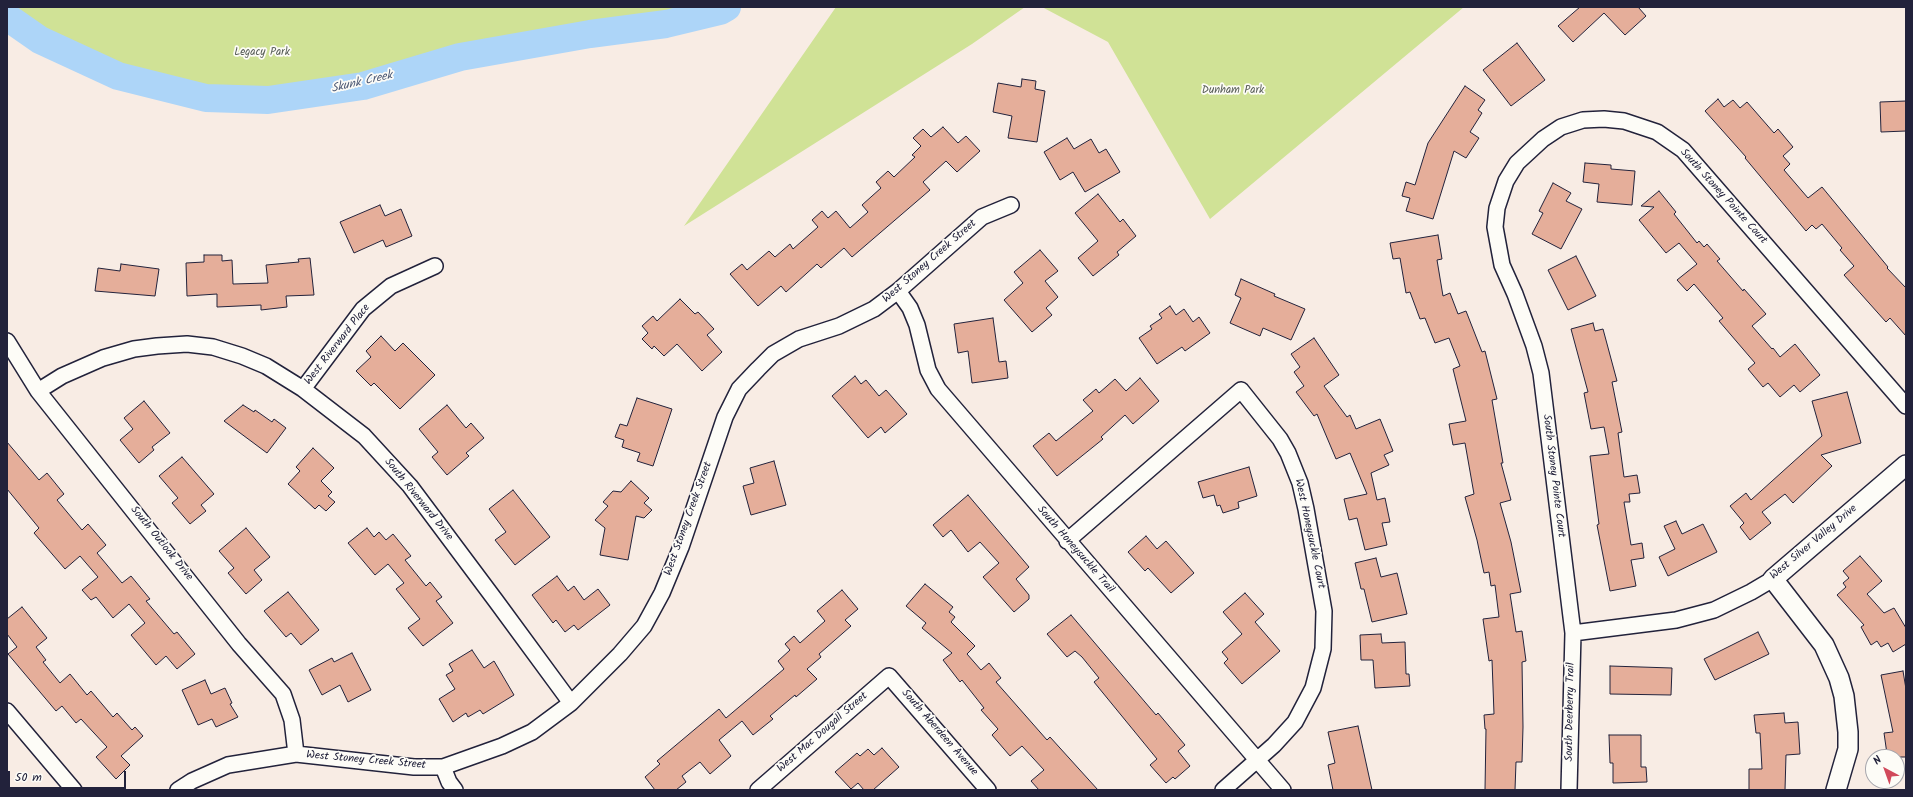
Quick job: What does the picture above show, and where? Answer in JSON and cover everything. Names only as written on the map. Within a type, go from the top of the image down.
[{"type":"street","name":"South Stoney Pointe Court","points":[[1573,633],[1541,373],[1534,346],[1515,294],[1502,265],[1495,227],[1497,208],[1511,172],[1517,163],[1543,138],[1561,127],[1583,120],[1624,120],[1657,132],[1683,150],[1906,406]]},
{"type":"street","name":"West Stoney Creek Street","points":[[178,790],[192,781],[228,765],[296,754],[326,756],[392,765],[443,766],[502,746],[532,732],[571,703],[620,654],[644,626],[662,593],[681,547],[724,417],[739,389],[773,354],[799,339],[839,326],[874,309],[898,291],[982,217],[1010,205]]},
{"type":"street","name":"West Riverward Place","points":[[303,389],[363,309],[391,286],[435,266]]},
{"type":"street","name":"South Honeysuckle Trail","points":[[898,291],[910,308],[917,325],[928,370],[938,389],[1067,541],[1283,790]]},
{"type":"street","name":"South Outlook Drive","points":[[7,341],[38,391],[239,644],[282,694],[292,720],[296,754]]},
{"type":"street","name":"South Riverward Drive","points":[[38,391],[62,376],[103,358],[134,349],[157,346],[187,344],[213,347],[242,356],[266,366],[303,389],[364,436],[410,486],[571,703]]},
{"type":"street","name":"West Honeysuckle Court","points":[[1067,541],[1241,390],[1280,439],[1288,453],[1300,483],[1324,611],[1323,649],[1317,676],[1308,700],[1288,731],[1257,760]]},
{"type":"street","name":"West Silver Valley Drive","points":[[1573,633],[1676,620],[1714,610],[1751,592],[1773,579],[1906,465]]},
{"type":"street","points":[[1773,579],[1819,638],[1839,678],[1844,696],[1848,749],[1836,790]]},
{"type":"street","name":"South Deerberry Trail","points":[[1569,790],[1573,633]]},
{"type":"street","name":"West Mac Dougall Street","points":[[758,790],[889,676]]},
{"type":"street","name":"South Aberdeen Avenue","points":[[889,676],[988,790]]},
{"type":"street","points":[[7,712],[74,790]]},
{"type":"street","points":[[1223,790],[1257,760]]},
{"type":"street","points":[[443,766],[449,782],[455,790]]},
{"type":"green space","name":"Legacy Park","points":[[7,7],[727,7],[720,11],[666,24],[590,34],[460,57],[363,86],[268,100],[206,98],[118,76],[40,40],[7,17]]},
{"type":"green space","points":[[836,7],[1025,7],[972,44],[684,226]]},
{"type":"green space","name":"Dunham Park","points":[[1042,7],[1464,7],[1210,219],[1108,42]]},
{"type":"building","points":[[1580,7],[1638,7],[1646,16],[1625,35],[1604,13],[1573,42],[1558,26]]},
{"type":"building","points":[[1517,43],[1545,80],[1511,106],[1483,70]]},
{"type":"building","points":[[1022,79],[1036,81],[1035,89],[1045,91],[1037,142],[1008,138],[1012,116],[993,112],[998,83],[1021,87]]},
{"type":"building","points":[[1465,86],[1485,100],[1478,110],[1482,113],[1470,132],[1479,138],[1466,158],[1454,151],[1433,219],[1406,211],[1410,198],[1402,196],[1406,182],[1415,185],[1428,143]]},
{"type":"building","points":[[1718,99],[1724,107],[1733,100],[1740,108],[1747,102],[1774,133],[1778,129],[1793,147],[1783,156],[1790,164],[1784,170],[1808,198],[1822,187],[1888,267],[1887,268],[1906,288],[1906,336],[1890,318],[1886,322],[1844,275],[1854,266],[1840,250],[1842,248],[1822,224],[1816,229],[1812,225],[1806,231],[1745,158],[1746,157],[1705,111]]},
{"type":"building","points":[[1906,101],[1906,131],[1881,132],[1880,102]]},
{"type":"building","points":[[943,127],[958,143],[966,136],[980,151],[957,172],[946,161],[923,182],[930,190],[852,257],[844,248],[821,268],[817,264],[786,292],[781,286],[758,306],[730,274],[742,264],[747,270],[769,251],[775,257],[790,244],[793,249],[818,227],[812,220],[822,211],[828,218],[836,211],[850,228],[868,212],[862,205],[881,188],[876,182],[888,171],[894,177],[915,157],[912,155],[921,146],[913,138],[923,129],[931,137]]},
{"type":"building","points":[[1067,138],[1074,149],[1091,139],[1099,153],[1106,149],[1120,172],[1085,192],[1073,172],[1060,180],[1044,152]]},
{"type":"building","points":[[1585,163],[1611,165],[1611,169],[1635,171],[1632,205],[1597,202],[1599,184],[1583,182]]},
{"type":"building","points":[[1553,183],[1571,193],[1566,201],[1582,209],[1561,249],[1532,234],[1543,213],[1539,211]]},
{"type":"building","points":[[1659,191],[1676,212],[1674,214],[1697,243],[1699,241],[1704,247],[1707,244],[1720,259],[1717,261],[1743,291],[1744,289],[1766,314],[1752,326],[1772,349],[1773,348],[1780,357],[1795,344],[1820,375],[1800,392],[1794,385],[1780,397],[1768,383],[1763,387],[1748,369],[1755,363],[1719,321],[1723,318],[1694,284],[1687,291],[1677,280],[1697,264],[1679,243],[1666,253],[1639,220],[1654,207],[1641,206]]},
{"type":"building","points":[[1098,194],[1120,222],[1123,219],[1136,236],[1117,252],[1119,255],[1093,276],[1078,258],[1098,241],[1075,213]]},
{"type":"building","points":[[380,205],[385,216],[401,209],[412,236],[386,247],[383,240],[354,253],[340,222]]},
{"type":"building","points":[[1438,235],[1442,259],[1437,260],[1443,296],[1450,293],[1458,314],[1466,311],[1482,352],[1485,351],[1497,399],[1492,400],[1503,463],[1501,463],[1511,500],[1500,503],[1511,542],[1521,592],[1510,594],[1516,632],[1522,631],[1526,661],[1522,662],[1522,762],[1516,762],[1515,790],[1485,790],[1486,729],[1484,715],[1494,714],[1492,660],[1489,661],[1483,619],[1499,617],[1495,585],[1491,586],[1489,572],[1484,573],[1477,540],[1465,497],[1474,494],[1465,443],[1453,445],[1449,424],[1466,421],[1453,369],[1460,366],[1449,338],[1435,343],[1425,318],[1420,319],[1410,292],[1406,293],[1400,258],[1393,259],[1390,243]]},
{"type":"building","points":[[1040,250],[1058,271],[1045,281],[1058,297],[1046,308],[1052,315],[1032,332],[1004,300],[1023,283],[1014,272]]},
{"type":"building","points":[[204,255],[222,255],[222,261],[232,260],[233,284],[268,283],[266,265],[299,262],[298,259],[310,258],[314,295],[286,296],[287,307],[261,310],[261,305],[217,307],[217,294],[187,296],[186,263],[204,262]]},
{"type":"building","points":[[1576,256],[1596,296],[1568,310],[1548,270]]},
{"type":"building","points":[[121,264],[159,269],[155,296],[95,291],[98,268],[120,271]]},
{"type":"building","points":[[1241,279],[1275,294],[1274,296],[1305,309],[1291,340],[1263,328],[1260,336],[1230,323],[1241,298],[1235,295]]},
{"type":"building","points":[[680,299],[695,314],[698,312],[714,329],[707,335],[722,352],[702,371],[677,344],[664,356],[654,346],[652,349],[642,339],[648,333],[642,326],[653,316],[657,321]]},
{"type":"building","points":[[1170,306],[1176,315],[1184,309],[1193,322],[1199,317],[1210,333],[1185,351],[1182,347],[1157,364],[1139,338],[1152,329],[1150,326],[1162,318],[1159,314]]},
{"type":"building","points":[[993,318],[999,362],[1006,361],[1008,378],[972,383],[968,351],[958,353],[954,324]]},
{"type":"building","points":[[1593,323],[1595,331],[1603,329],[1617,381],[1612,382],[1622,432],[1618,433],[1624,477],[1637,475],[1640,493],[1629,494],[1630,502],[1624,502],[1631,545],[1642,543],[1644,558],[1631,560],[1636,586],[1610,591],[1597,525],[1599,524],[1590,456],[1609,454],[1604,427],[1591,429],[1584,393],[1588,392],[1571,329]]},
{"type":"building","points":[[381,336],[395,351],[403,343],[435,375],[400,409],[374,383],[371,386],[356,371],[371,357],[366,351]]},
{"type":"building","points":[[1314,338],[1339,375],[1324,386],[1347,417],[1350,415],[1356,429],[1380,419],[1393,451],[1384,455],[1389,465],[1371,473],[1377,500],[1385,498],[1390,522],[1382,523],[1387,545],[1365,550],[1357,518],[1349,520],[1344,499],[1367,494],[1350,453],[1336,459],[1317,414],[1314,416],[1296,392],[1304,386],[1294,372],[1300,367],[1291,354]]},
{"type":"building","points":[[855,376],[861,384],[866,380],[879,396],[886,390],[907,414],[885,433],[881,427],[868,438],[832,396]]},
{"type":"building","points":[[1140,378],[1159,401],[1133,424],[1125,415],[1101,437],[1103,439],[1057,476],[1033,446],[1049,433],[1056,441],[1093,411],[1083,400],[1096,389],[1099,393],[1115,379],[1126,391]]},
{"type":"building","points":[[1847,392],[1861,443],[1821,455],[1832,466],[1793,503],[1785,494],[1762,512],[1771,523],[1750,540],[1740,527],[1744,523],[1730,506],[1746,493],[1751,500],[1822,436],[1812,401]]},
{"type":"building","points":[[637,398],[672,409],[653,466],[637,461],[640,453],[622,447],[624,440],[615,437],[620,424],[627,426]]},
{"type":"building","points":[[144,401],[170,433],[152,447],[154,450],[139,463],[120,440],[133,429],[124,418]]},
{"type":"building","points":[[243,405],[254,412],[255,410],[272,422],[274,419],[286,428],[267,453],[224,421]]},
{"type":"building","points":[[447,405],[466,428],[471,423],[484,438],[466,453],[469,456],[447,475],[432,457],[438,452],[419,429]]},
{"type":"building","points":[[7,442],[39,480],[47,473],[64,494],[57,500],[82,530],[88,524],[106,545],[97,553],[122,583],[131,576],[150,599],[146,601],[174,634],[177,632],[195,654],[177,669],[166,656],[156,665],[131,635],[145,623],[129,604],[113,618],[96,597],[91,600],[82,590],[98,577],[80,556],[65,569],[34,533],[39,528],[7,489]]},
{"type":"building","points":[[313,448],[334,468],[321,481],[332,492],[328,496],[335,502],[326,511],[319,505],[315,509],[288,484],[300,471],[296,467]]},
{"type":"building","points":[[182,457],[214,494],[201,505],[206,511],[190,524],[172,503],[178,498],[159,476]]},
{"type":"building","points":[[774,461],[786,505],[751,515],[743,486],[754,483],[750,468]]},
{"type":"building","points":[[1249,467],[1257,496],[1238,502],[1239,508],[1223,513],[1220,505],[1217,506],[1214,495],[1203,498],[1198,482]]},
{"type":"building","points":[[631,481],[649,498],[644,503],[652,510],[644,518],[636,516],[628,560],[600,555],[605,528],[595,520],[608,506],[603,502],[613,491],[621,492]]},
{"type":"building","points":[[513,490],[550,537],[515,565],[495,540],[506,532],[489,509]]},
{"type":"building","points":[[968,495],[1029,567],[1016,579],[1029,595],[1029,599],[1014,612],[983,577],[999,563],[980,542],[968,552],[951,530],[943,537],[933,525]]},
{"type":"building","points":[[1676,521],[1682,534],[1703,524],[1717,552],[1668,576],[1659,557],[1675,549],[1664,526]]},
{"type":"building","points":[[246,528],[270,557],[254,570],[262,580],[246,594],[228,573],[234,568],[219,551]]},
{"type":"building","points":[[367,528],[374,537],[379,532],[386,540],[393,534],[411,556],[405,560],[426,586],[430,582],[442,597],[436,601],[453,623],[423,646],[408,628],[420,619],[396,589],[404,583],[388,564],[375,575],[348,543]]},
{"type":"building","points":[[1146,536],[1157,549],[1166,541],[1194,573],[1171,593],[1148,568],[1145,571],[1128,552]]},
{"type":"building","points":[[1860,556],[1882,581],[1867,594],[1884,613],[1894,608],[1906,628],[1906,644],[1893,652],[1888,643],[1881,647],[1877,641],[1871,645],[1861,627],[1864,625],[1837,595],[1846,587],[1843,583],[1849,578],[1843,571]]},
{"type":"building","points":[[1376,558],[1381,577],[1397,573],[1407,614],[1372,622],[1364,589],[1361,589],[1355,563]]},
{"type":"building","points":[[557,576],[568,591],[574,586],[584,600],[598,589],[610,605],[578,630],[574,625],[565,632],[556,620],[553,623],[532,595]]},
{"type":"building","points":[[925,584],[953,607],[949,612],[955,617],[951,622],[975,646],[967,654],[981,670],[989,663],[1001,678],[996,682],[1047,740],[1050,737],[1098,790],[1039,790],[1031,781],[1044,770],[1022,746],[1010,756],[992,735],[998,729],[981,710],[984,708],[962,680],[960,682],[943,660],[952,653],[922,628],[926,623],[906,606]]},
{"type":"building","points":[[842,590],[858,609],[845,620],[851,626],[819,654],[821,657],[807,669],[817,679],[770,716],[773,719],[753,735],[742,721],[719,740],[731,756],[710,774],[700,762],[682,776],[686,782],[676,790],[655,790],[645,777],[660,764],[657,761],[719,709],[726,718],[784,669],[778,661],[790,650],[785,644],[794,636],[800,643],[825,621],[817,611]]},
{"type":"building","points":[[288,592],[319,630],[301,645],[291,633],[286,637],[264,611]]},
{"type":"building","points":[[1245,593],[1264,614],[1255,622],[1280,651],[1242,684],[1224,663],[1228,659],[1222,652],[1242,634],[1223,612]]},
{"type":"building","points":[[22,607],[47,638],[36,647],[46,660],[43,662],[60,683],[70,674],[87,695],[91,691],[113,717],[117,713],[132,730],[135,727],[143,736],[121,756],[130,765],[116,779],[96,757],[107,747],[81,719],[76,723],[62,706],[56,711],[8,654],[17,647],[7,634],[7,619]]},
{"type":"building","points":[[1071,615],[1156,715],[1158,713],[1185,745],[1178,751],[1190,766],[1175,779],[1173,777],[1166,783],[1150,765],[1157,759],[1094,682],[1099,678],[1082,657],[1075,651],[1067,657],[1047,634]]},
{"type":"building","points":[[1758,632],[1769,654],[1715,680],[1704,659]]},
{"type":"building","points":[[1381,634],[1382,643],[1405,642],[1406,674],[1409,674],[1410,686],[1375,688],[1373,660],[1361,660],[1360,635]]},
{"type":"building","points":[[472,650],[484,668],[494,661],[514,695],[483,714],[480,710],[468,717],[466,713],[453,722],[439,699],[455,689],[446,675],[453,671],[449,664]]},
{"type":"building","points":[[352,653],[371,690],[348,702],[340,685],[322,695],[309,670],[332,658],[334,662]]},
{"type":"building","points":[[1610,666],[1672,668],[1671,695],[1610,694]]},
{"type":"building","points":[[1903,671],[1906,689],[1906,757],[1905,749],[1886,749],[1884,733],[1893,732],[1881,675]]},
{"type":"building","points":[[205,680],[211,694],[225,688],[232,703],[230,704],[238,717],[216,727],[212,719],[198,725],[182,690]]},
{"type":"building","points":[[1784,713],[1785,723],[1798,722],[1800,754],[1786,755],[1785,790],[1749,790],[1749,769],[1762,769],[1760,733],[1756,733],[1754,715]]},
{"type":"building","points":[[1358,726],[1372,790],[1333,790],[1328,765],[1335,763],[1328,732]]},
{"type":"building","points":[[1609,735],[1641,735],[1641,767],[1646,767],[1647,782],[1613,783],[1613,763],[1610,763]]},
{"type":"building","points":[[882,748],[899,767],[873,790],[864,790],[858,783],[851,789],[835,772],[857,753],[860,756],[868,749],[874,755]]},
{"type":"waterway","name":"Skunk Creek","points":[[7,17],[40,40],[118,76],[206,98],[268,100],[363,86],[460,57],[590,34],[666,24],[720,11],[727,7]]}]
